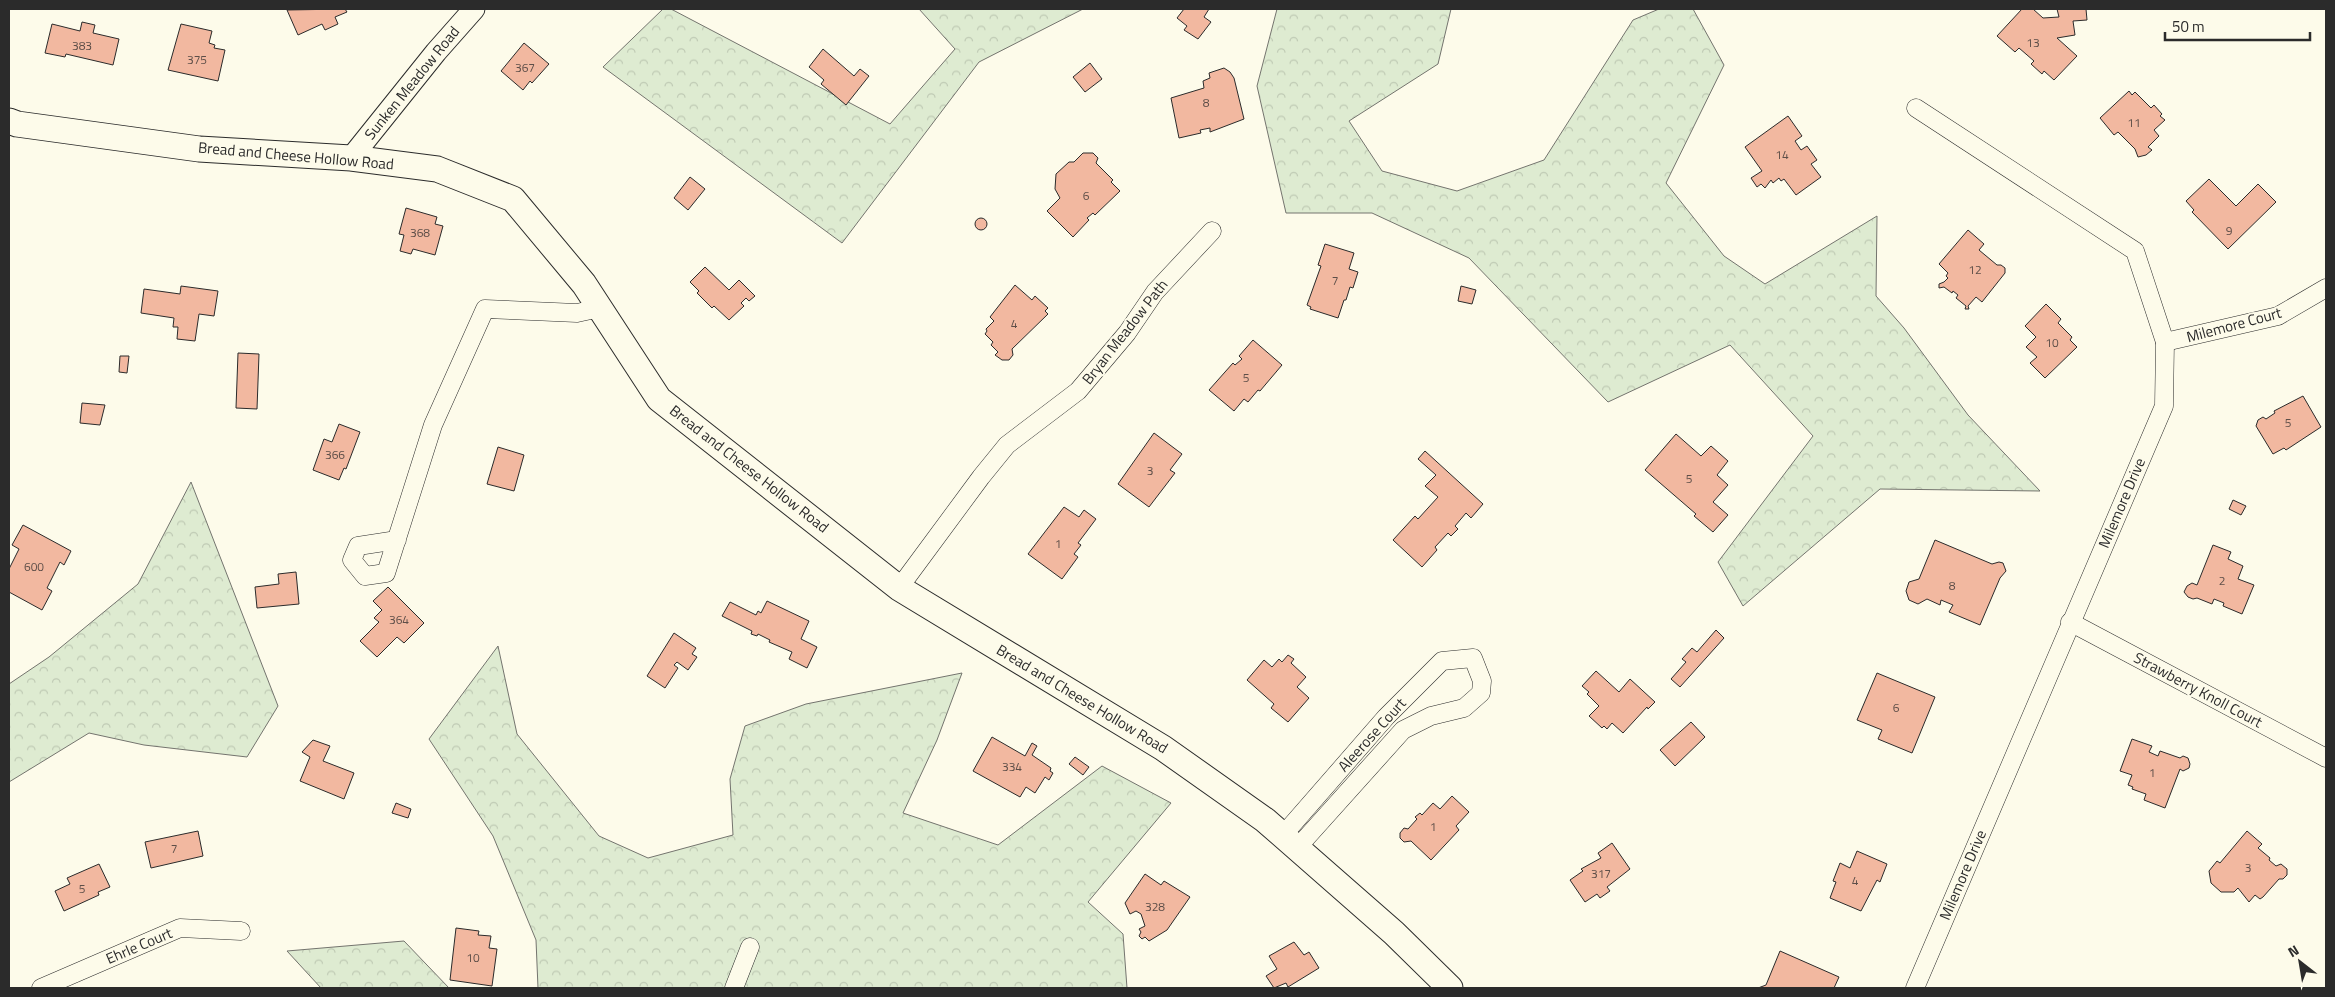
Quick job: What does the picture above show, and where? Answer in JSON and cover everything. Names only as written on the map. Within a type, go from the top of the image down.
[{"type":"main road","name":"Bread and Cheese Hollow Road","points":[[9,121],[17,124],[199,148],[351,158],[437,170],[513,200],[584,284],[659,399],[899,588],[1163,748],[1291,841],[1394,933],[1450,988]]},
{"type":"street","name":"Sunken Meadow Road","points":[[351,158],[436,52],[474,9]]},
{"type":"street","name":"Milemore Drive","points":[[1915,988],[2164,406],[2166,342],[2135,251],[1916,108]]},
{"type":"street","name":"Bryan Meadow Path","points":[[899,588],[1007,445],[1078,391],[1127,333],[1155,292],[1212,231]]},
{"type":"street","name":"Milemore Court","points":[[2166,342],[2278,316],[2326,288]]},
{"type":"street","points":[[397,540],[433,425],[485,309],[577,313],[600,308]]},
{"type":"street","name":"Strawberry Knoll Court","points":[[2070,622],[2326,758]]},
{"type":"street","name":"Aleerose Court","points":[[1473,658],[1482,681],[1481,693],[1464,708],[1431,716],[1403,730],[1291,841],[1386,717],[1442,661],[1473,658]]},
{"type":"street","name":"Ehrle Court","points":[[42,988],[180,928],[241,931]]},
{"type":"street","points":[[734,988],[750,948]]},
{"type":"green space","points":[[663,9],[671,9],[890,124],[955,49],[919,9],[1083,9],[979,62],[842,243],[603,67]]},
{"type":"green space","points":[[1277,9],[1451,9],[1438,64],[1349,121],[1382,171],[1457,191],[1544,160],[1633,20],[1659,9],[1693,9],[1724,65],[1666,183],[1724,256],[1765,284],[1877,216],[1876,296],[1904,328],[1968,415],[2040,491],[1880,489],[1743,606],[1718,562],[1813,436],[1730,345],[1608,402],[1469,258],[1372,213],[1286,213],[1257,86]]},
{"type":"green space","points":[[191,482],[278,706],[247,757],[144,745],[89,733],[9,782],[9,684],[49,657],[138,584]]},
{"type":"green space","points":[[498,646],[517,734],[599,836],[648,858],[733,835],[730,779],[745,726],[806,704],[962,673],[937,740],[903,813],[998,845],[1102,766],[1171,803],[1088,902],[1123,934],[1127,988],[538,988],[536,940],[493,836],[429,739]]},
{"type":"green space","points":[[404,941],[449,988],[321,988],[287,951]]},
{"type":"building","points":[[345,9],[347,12],[335,17],[338,24],[325,30],[322,24],[298,35],[287,10]]},
{"type":"building","points":[[1184,9],[1209,9],[1204,17],[1211,22],[1198,39],[1184,30],[1187,26],[1177,18]]},
{"type":"building","points":[[2022,9],[2033,9],[2043,18],[2059,17],[2057,9],[2086,9],[2087,20],[2073,21],[2075,35],[2057,38],[2077,56],[2054,80],[2044,71],[2042,74],[2031,64],[2034,61],[2019,48],[2015,52],[1997,36]]},
{"type":"building","points":[[82,22],[95,25],[93,33],[119,39],[113,65],[66,54],[65,57],[45,53],[52,24],[80,31]]},
{"type":"building","points":[[181,24],[212,31],[209,43],[215,45],[214,48],[225,50],[218,81],[168,70]]},
{"type":"building","points":[[524,43],[549,64],[523,90],[501,71]]},
{"type":"building","points":[[823,49],[854,76],[860,69],[869,76],[846,105],[821,84],[824,80],[809,67]]},
{"type":"building","points":[[1090,63],[1102,79],[1085,92],[1073,77]]},
{"type":"building","points":[[1224,68],[1234,78],[1244,119],[1210,132],[1210,128],[1200,130],[1201,133],[1179,138],[1171,98],[1204,88],[1203,81],[1210,78],[1209,73]]},
{"type":"building","points":[[2129,91],[2132,95],[2135,92],[2151,108],[2154,105],[2162,114],[2160,116],[2165,120],[2154,130],[2159,136],[2148,147],[2152,150],[2146,155],[2138,157],[2135,149],[2118,132],[2114,135],[2100,118]]},
{"type":"building","points":[[1788,116],[1802,136],[1795,141],[1801,150],[1807,146],[1817,160],[1811,164],[1821,177],[1796,195],[1784,179],[1781,181],[1779,178],[1773,183],[1771,180],[1765,188],[1761,184],[1757,187],[1751,178],[1762,171],[1745,147]]},
{"type":"building","points":[[1083,153],[1093,153],[1098,158],[1096,163],[1113,180],[1111,182],[1120,191],[1095,215],[1093,213],[1087,218],[1089,220],[1073,237],[1047,211],[1060,198],[1055,189],[1056,174],[1069,162],[1074,162]]},
{"type":"building","points":[[690,177],[705,189],[688,210],[674,198]]},
{"type":"building","points":[[2209,179],[2236,206],[2258,184],[2276,202],[2228,249],[2192,212],[2194,210],[2186,201]]},
{"type":"building","points":[[406,208],[437,217],[435,224],[443,226],[435,255],[413,249],[411,254],[400,251],[404,235],[399,234]]},
{"type":"building","points":[[979,218],[983,218],[987,224],[983,230],[979,230],[975,226],[975,222]]},
{"type":"building","points":[[1968,230],[1984,244],[1979,250],[1997,265],[2005,268],[2005,273],[1982,302],[1976,297],[1968,306],[1969,309],[1965,309],[1966,306],[1956,298],[1958,295],[1944,287],[1939,288],[1939,284],[1948,278],[1946,276],[1948,273],[1939,264]]},
{"type":"building","points":[[1325,244],[1354,253],[1349,269],[1358,272],[1353,288],[1350,287],[1338,318],[1310,309],[1311,307],[1307,305],[1321,266],[1318,265]]},
{"type":"building","points":[[705,267],[729,290],[739,280],[755,296],[749,301],[746,298],[741,303],[744,306],[729,320],[714,306],[712,308],[697,293],[699,291],[690,282]]},
{"type":"building","points":[[1015,285],[1032,300],[1035,296],[1048,308],[1045,311],[1048,314],[1012,349],[1013,355],[1009,360],[1002,360],[995,355],[998,352],[991,345],[993,342],[985,334],[986,329],[994,321],[990,317]]},
{"type":"building","points":[[181,286],[218,291],[214,316],[199,314],[195,341],[177,339],[178,327],[173,327],[174,318],[141,313],[144,289],[180,294]]},
{"type":"building","points":[[1461,286],[1476,290],[1472,304],[1458,301]]},
{"type":"building","points":[[2046,304],[2061,319],[2058,323],[2072,337],[2070,340],[2077,347],[2045,378],[2030,363],[2037,357],[2026,347],[2036,337],[2025,326]]},
{"type":"building","points":[[1253,340],[1282,365],[1260,391],[1258,390],[1248,402],[1244,399],[1234,411],[1209,390],[1233,363],[1235,365],[1242,359],[1239,356]]},
{"type":"building","points":[[238,353],[259,354],[257,409],[236,408]]},
{"type":"building","points":[[120,356],[129,356],[127,373],[119,372]]},
{"type":"building","points":[[2303,396],[2321,427],[2286,450],[2284,448],[2273,454],[2256,426],[2258,420],[2263,417],[2266,419],[2275,413],[2274,411]]},
{"type":"building","points":[[82,403],[105,405],[100,425],[80,423]]},
{"type":"building","points":[[339,424],[360,432],[346,469],[344,468],[339,480],[313,470],[324,439],[332,442]]},
{"type":"building","points":[[1154,433],[1182,454],[1170,470],[1175,473],[1149,507],[1118,484]]},
{"type":"building","points":[[1676,434],[1701,456],[1711,446],[1728,461],[1717,475],[1728,485],[1713,502],[1728,515],[1713,532],[1694,516],[1696,514],[1645,470]]},
{"type":"building","points":[[498,447],[524,455],[514,491],[487,484]]},
{"type":"building","points":[[1425,451],[1483,504],[1471,518],[1466,513],[1455,526],[1458,529],[1451,536],[1448,533],[1435,547],[1437,550],[1422,567],[1393,540],[1415,516],[1418,519],[1438,497],[1425,486],[1436,475],[1418,459]]},
{"type":"building","points":[[2233,500],[2246,506],[2241,515],[2229,509]]},
{"type":"building","points":[[1064,507],[1079,517],[1084,510],[1096,519],[1078,543],[1081,545],[1074,554],[1078,557],[1062,579],[1028,554]]},
{"type":"building","points":[[23,525],[71,551],[64,565],[60,562],[47,588],[52,591],[42,610],[9,592],[9,569],[19,549],[12,545]]},
{"type":"building","points":[[1935,540],[1992,564],[2003,563],[2006,571],[2000,578],[1980,625],[1949,612],[1953,605],[1941,600],[1940,605],[1927,599],[1918,604],[1909,600],[1906,591],[1909,582],[1919,579]]},
{"type":"building","points":[[2213,545],[2231,552],[2228,559],[2243,566],[2238,579],[2254,585],[2242,614],[2223,606],[2224,603],[2214,599],[2212,604],[2197,598],[2188,597],[2184,592],[2187,586],[2192,583],[2197,585]]},
{"type":"building","points":[[296,572],[299,604],[257,608],[255,587],[279,584],[278,574]]},
{"type":"building","points":[[388,587],[424,623],[404,643],[397,637],[377,657],[360,641],[379,622],[374,618],[382,610],[373,601]]},
{"type":"building","points":[[767,601],[809,621],[801,639],[817,647],[807,668],[789,659],[792,652],[769,642],[770,640],[758,634],[757,636],[751,634],[752,631],[722,616],[730,602],[756,615],[758,611],[761,613]]},
{"type":"building","points":[[1716,630],[1724,638],[1680,687],[1671,679],[1686,662],[1682,659],[1692,648],[1697,652]]},
{"type":"building","points":[[674,633],[696,648],[692,654],[697,657],[688,670],[677,662],[674,665],[678,668],[665,688],[647,676]]},
{"type":"building","points":[[1288,655],[1294,659],[1291,663],[1306,677],[1297,687],[1309,698],[1288,722],[1271,708],[1274,704],[1247,680],[1264,660],[1272,667],[1279,659],[1282,662]]},
{"type":"building","points":[[1596,671],[1619,692],[1630,679],[1655,702],[1648,709],[1647,707],[1623,733],[1612,723],[1607,729],[1604,726],[1602,728],[1589,716],[1599,706],[1582,686]]},
{"type":"building","points":[[1877,673],[1935,697],[1912,753],[1878,739],[1882,730],[1857,720]]},
{"type":"building","points":[[1691,722],[1705,737],[1675,766],[1660,750]]},
{"type":"building","points":[[992,737],[1025,756],[1032,743],[1037,746],[1032,755],[1051,768],[1050,771],[1053,773],[1049,780],[1045,777],[1035,793],[1026,787],[1020,797],[973,771]]},
{"type":"building","points":[[2132,739],[2152,746],[2149,752],[2158,756],[2160,751],[2180,758],[2183,756],[2188,758],[2189,768],[2183,771],[2180,769],[2165,808],[2144,800],[2146,794],[2132,789],[2133,787],[2128,785],[2132,775],[2120,771]]},
{"type":"building","points":[[313,740],[330,746],[323,761],[354,773],[344,799],[300,781],[310,757],[302,752]]},
{"type":"building","points":[[1075,757],[1089,767],[1083,775],[1069,764]]},
{"type":"building","points":[[1452,796],[1469,812],[1456,826],[1459,830],[1431,860],[1411,841],[1404,842],[1400,838],[1400,833],[1404,828],[1408,829],[1417,819],[1415,817],[1420,813],[1422,815],[1433,803],[1440,809]]},
{"type":"building","points":[[396,803],[411,809],[408,818],[392,813]]},
{"type":"building","points":[[198,831],[203,856],[151,868],[145,842]]},
{"type":"building","points":[[2247,831],[2262,844],[2258,848],[2270,858],[2269,860],[2276,866],[2281,864],[2287,869],[2287,875],[2283,879],[2279,879],[2263,897],[2260,899],[2255,895],[2249,902],[2238,888],[2234,892],[2221,892],[2211,883],[2209,871],[2217,861],[2220,863]]},
{"type":"building","points":[[1612,843],[1630,869],[1607,887],[1610,891],[1600,898],[1597,894],[1585,902],[1570,880],[1583,871],[1581,869],[1601,858],[1598,853]]},
{"type":"building","points":[[1857,851],[1887,864],[1880,882],[1877,880],[1861,911],[1830,898],[1836,882],[1833,881],[1840,863],[1850,868]]},
{"type":"building","points":[[99,864],[110,887],[98,892],[99,895],[64,911],[55,891],[70,884],[67,878]]},
{"type":"building","points":[[1145,874],[1161,885],[1164,881],[1190,897],[1167,930],[1149,941],[1145,937],[1142,939],[1139,936],[1141,932],[1139,929],[1145,926],[1141,914],[1136,911],[1130,914],[1125,903]]},
{"type":"building","points":[[456,928],[479,931],[478,935],[491,936],[489,948],[497,949],[492,986],[450,980]]},
{"type":"building","points":[[1294,942],[1304,955],[1309,952],[1319,968],[1288,987],[1286,983],[1274,988],[1266,976],[1277,969],[1269,956]]},
{"type":"building","points":[[1780,951],[1839,977],[1834,988],[1758,988],[1766,985]]}]
